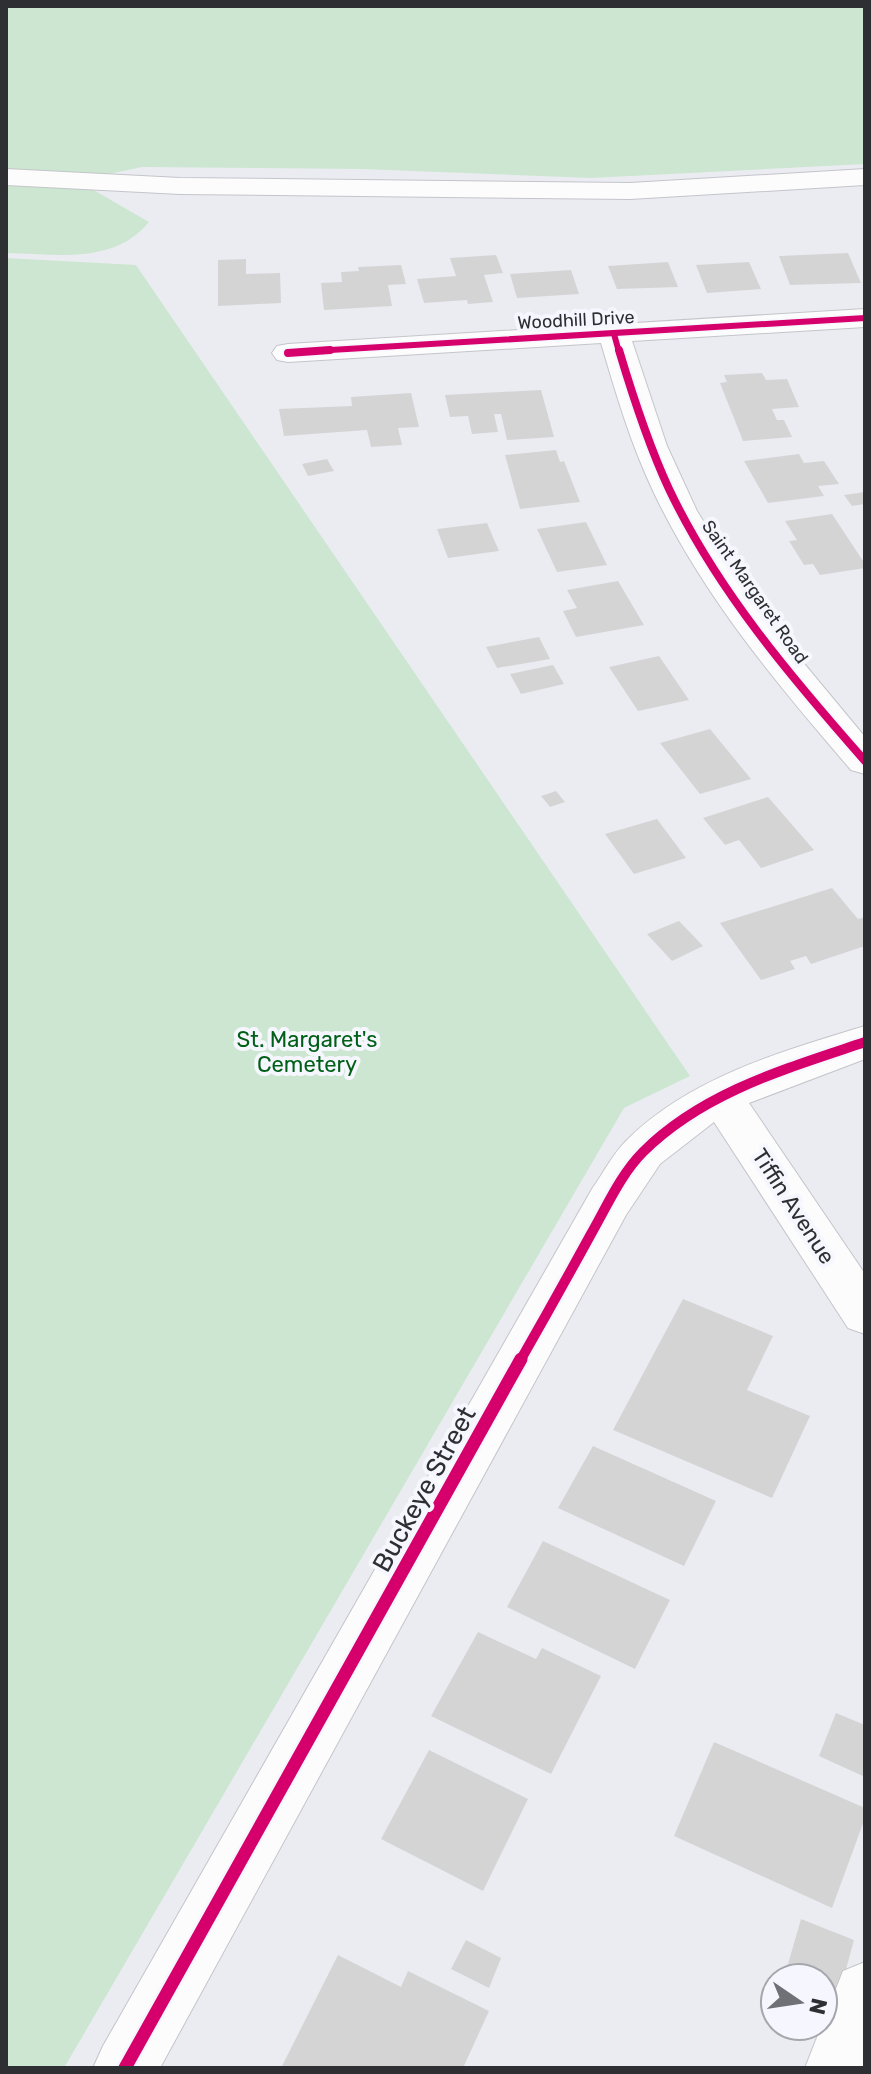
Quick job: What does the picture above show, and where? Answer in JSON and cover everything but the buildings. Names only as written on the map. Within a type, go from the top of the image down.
[{"type":"street","points":[[6,177],[180,186],[630,191],[865,177]]},
{"type":"street","name":"Woodhill Drive","points":[[288,353],[865,318]]},
{"type":"street","name":"Saint Margaret Road","points":[[614,334],[653,454],[687,524],[759,633],[865,761]]},
{"type":"street","name":"Buckeye Street","points":[[125,2068],[609,1202],[641,1153],[677,1121],[722,1098],[865,1042]]},
{"type":"street","name":"Tiffin Avenue","points":[[722,1098],[865,1314]]},
{"type":"street","points":[[837,2068],[865,1993]]},
{"type":"green space","points":[[6,6],[865,6],[865,164],[591,178],[361,169],[142,167],[109,174],[90,188],[149,222],[135,236],[102,251],[83,254],[6,253]]},
{"type":"green space","name":"St. Margaret's Cemetery","points":[[6,258],[136,265],[690,1076],[624,1108],[64,2068],[6,2068]]},
{"type":"cycle path","points":[[288,353],[865,318]]},
{"type":"cycle path","points":[[614,334],[651,446],[669,490],[699,545],[765,642],[865,761]]},
{"type":"cycle path","points":[[125,2068],[609,1202],[634,1163],[667,1131],[719,1098],[748,1084],[865,1042]]}]
